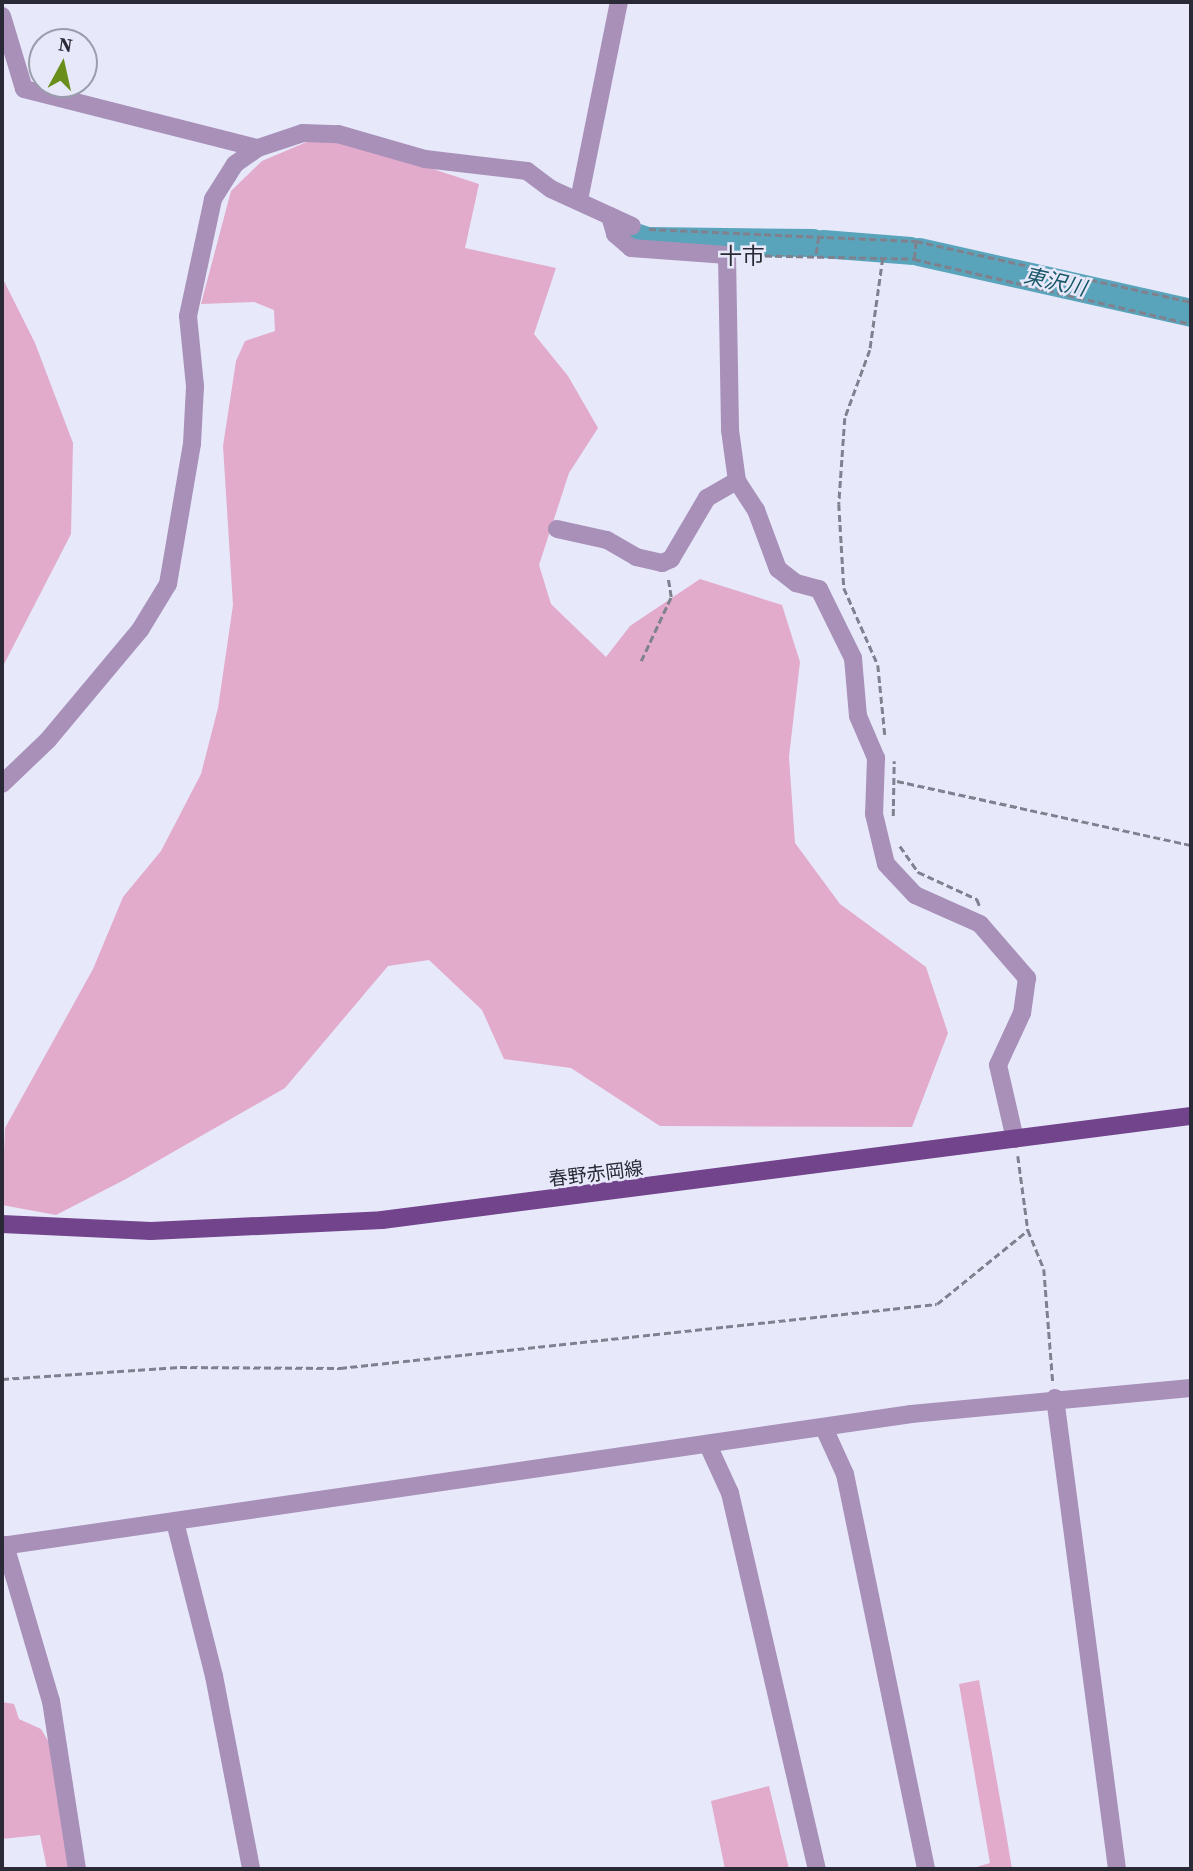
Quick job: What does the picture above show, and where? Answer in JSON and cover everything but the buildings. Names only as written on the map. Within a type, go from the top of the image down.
[{"type":"main road","name":"春野赤岡線","points":[[2,1224],[152,1231],[382,1220],[1191,1116]]},
{"type":"street","points":[[579,200],[619,2]]},
{"type":"street","points":[[2,16],[24,89],[258,148]]},
{"type":"street","points":[[2,784],[48,740],[140,630],[168,584],[192,444],[195,386],[188,316],[193,283],[221,178],[258,148],[303,133],[338,134],[425,159],[504,164],[632,226]]},
{"type":"street","points":[[610,216],[615,234],[631,248],[727,255],[730,430],[737,481],[756,510],[778,569],[796,583],[819,589],[853,658],[858,716],[876,758],[874,814],[886,864],[915,895],[980,924],[1027,978],[1022,1013],[998,1065],[1015,1139]]},
{"type":"street","points":[[557,529],[607,540],[636,557],[662,563],[671,559],[707,498],[737,481]]},
{"type":"street","points":[[77,1869],[51,1702],[3,1546],[1055,1398],[1191,1388]]},
{"type":"street","points":[[1055,1398],[1117,1869]]},
{"type":"street","points":[[824,1429],[845,1474],[926,1869]]},
{"type":"street","points":[[708,1445],[730,1493],[817,1869]]},
{"type":"street","points":[[175,1521],[214,1676],[251,1869]]},
{"type":"path","points":[[632,226],[658,231],[819,233],[916,241],[1191,302]]},
{"type":"path","points":[[816,254],[819,233]]},
{"type":"path","points":[[914,259],[916,241]]},
{"type":"path","points":[[727,255],[816,254],[914,259],[1191,324]]},
{"type":"path","points":[[884,258],[870,349],[845,418],[839,504],[845,588],[878,665],[881,719],[889,745]]},
{"type":"path","points":[[641,661],[671,597],[662,563]]},
{"type":"path","points":[[893,758],[897,782],[894,825]]},
{"type":"path","points":[[897,782],[1191,845]]},
{"type":"path","points":[[894,837],[918,872],[977,899],[980,924]]},
{"type":"path","points":[[1015,1139],[1028,1230],[1044,1269],[1055,1398]]},
{"type":"path","points":[[2,1379],[180,1367],[340,1368],[937,1304],[1028,1230]]},
{"type":"shaded area","points":[[309,141],[356,144],[479,184],[465,248],[556,268],[534,334],[568,376],[598,428],[569,473],[539,565],[551,604],[606,657],[630,626],[700,579],[782,605],[800,662],[789,757],[795,843],[840,904],[926,967],[948,1033],[912,1127],[660,1126],[571,1068],[504,1059],[482,1010],[429,960],[388,966],[285,1088],[126,1179],[56,1215],[2,1205],[5,1128],[93,969],[123,897],[161,851],[201,774],[218,708],[233,605],[223,446],[236,361],[245,341],[275,331],[274,310],[254,302],[201,304],[231,191],[262,161]]},
{"type":"shaded area","points":[[2,277],[35,343],[73,443],[71,534],[2,668]]},
{"type":"shaded area","points":[[979,1680],[1012,1869],[970,1869],[990,1863],[959,1684]]},
{"type":"shaded area","points":[[2,1702],[14,1704],[19,1719],[41,1729],[53,1749],[72,1869],[47,1869],[40,1835],[2,1839]]},
{"type":"shaded area","points":[[769,1786],[789,1869],[725,1869],[711,1801]]},
{"type":"waterway","name":"東沢川","points":[[623,233],[647,241],[813,243]]},
{"type":"waterway","name":"東沢川","points":[[823,244],[911,251]]},
{"type":"waterway","name":"東沢川","points":[[919,252],[1191,313]]},
{"type":"district","name":"十市","points":[[742,256]]}]
